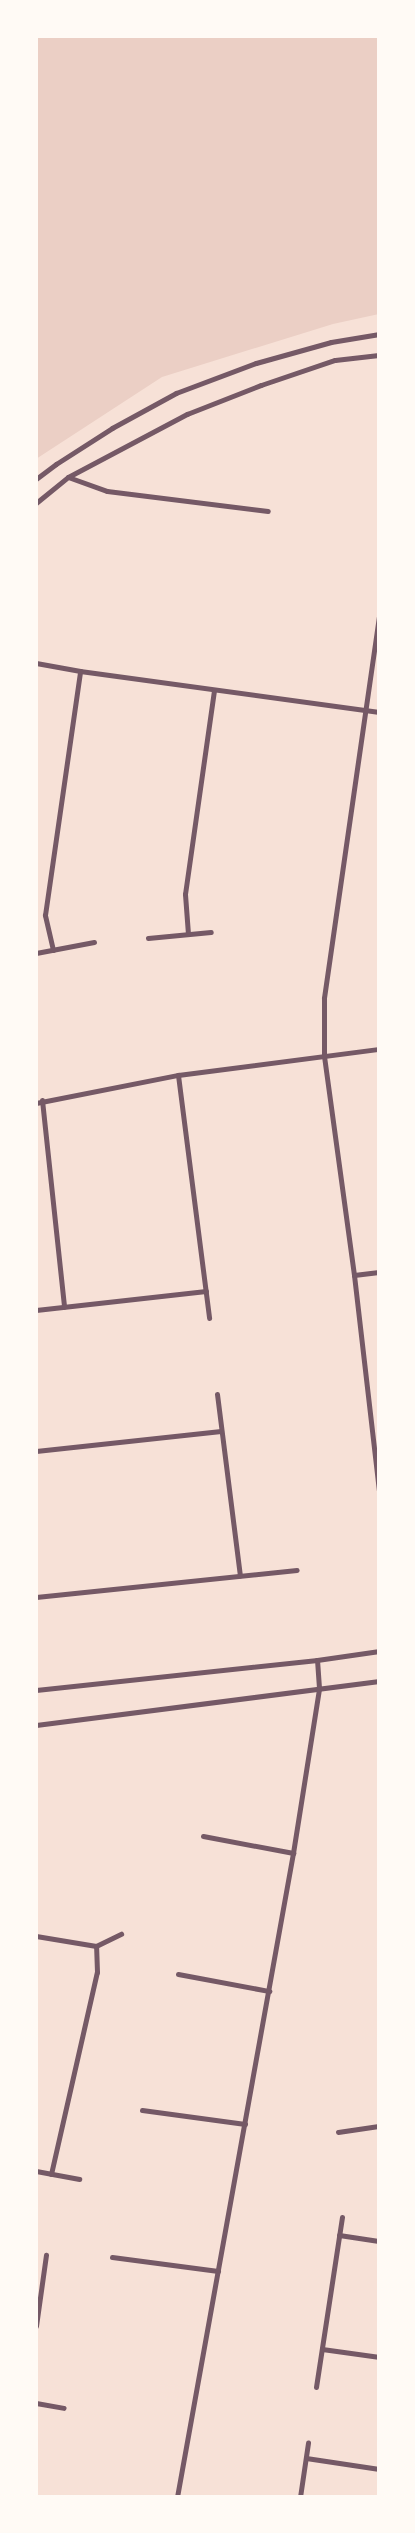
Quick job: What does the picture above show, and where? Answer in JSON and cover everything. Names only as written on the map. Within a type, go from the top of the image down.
[{"type":"street","points":[[36,479],[112,428],[176,393],[256,363],[331,342],[379,334]]},
{"type":"street","points":[[36,503],[68,477],[187,414],[261,385],[335,360],[379,355]]},
{"type":"street","points":[[68,477],[107,491],[268,511]]},
{"type":"street","points":[[379,616],[324,998],[324,1056],[354,1275],[379,1492]]},
{"type":"street","points":[[36,663],[80,671],[379,712]]},
{"type":"street","points":[[53,950],[45,915],[80,671]]},
{"type":"street","points":[[188,934],[185,894],[214,690]]},
{"type":"street","points":[[148,938],[212,932]]},
{"type":"street","points":[[36,953],[94,942]]},
{"type":"street","points":[[64,1306],[39,1102],[178,1075],[379,1050]]},
{"type":"street","points":[[178,1075],[210,1318]]},
{"type":"street","points":[[354,1275],[379,1272]]},
{"type":"street","points":[[36,1310],[206,1291]]},
{"type":"street","points":[[217,1394],[240,1576]]},
{"type":"street","points":[[370,1414],[379,1413]]},
{"type":"street","points":[[36,1452],[221,1431]]},
{"type":"street","points":[[36,1597],[297,1570]]},
{"type":"street","points":[[36,1690],[317,1660],[379,1651]]},
{"type":"street","points":[[177,2497],[293,1853],[319,1688],[317,1660]]},
{"type":"street","points":[[36,1725],[379,1681]]},
{"type":"street","points":[[203,1836],[293,1853]]},
{"type":"street","points":[[36,1936],[96,1946],[121,1934]]},
{"type":"street","points":[[51,2174],[97,1972],[96,1946]]},
{"type":"street","points":[[178,1974],[268,1991]]},
{"type":"street","points":[[142,2110],[245,2124]]},
{"type":"street","points":[[338,2132],[379,2126]]},
{"type":"street","points":[[36,2171],[80,2180]]},
{"type":"street","points":[[316,2387],[342,2217]]},
{"type":"street","points":[[339,2235],[379,2241]]},
{"type":"street","points":[[36,2326],[39,2285],[46,2255]]},
{"type":"street","points":[[112,2257],[218,2271]]},
{"type":"street","points":[[322,2349],[379,2357]]},
{"type":"street","points":[[36,2403],[64,2408]]},
{"type":"street","points":[[300,2497],[308,2443]]},
{"type":"street","points":[[306,2458],[379,2469]]},
{"type":"shaded area","points":[[36,36],[379,36],[379,314],[333,324],[162,377],[36,459]]}]
